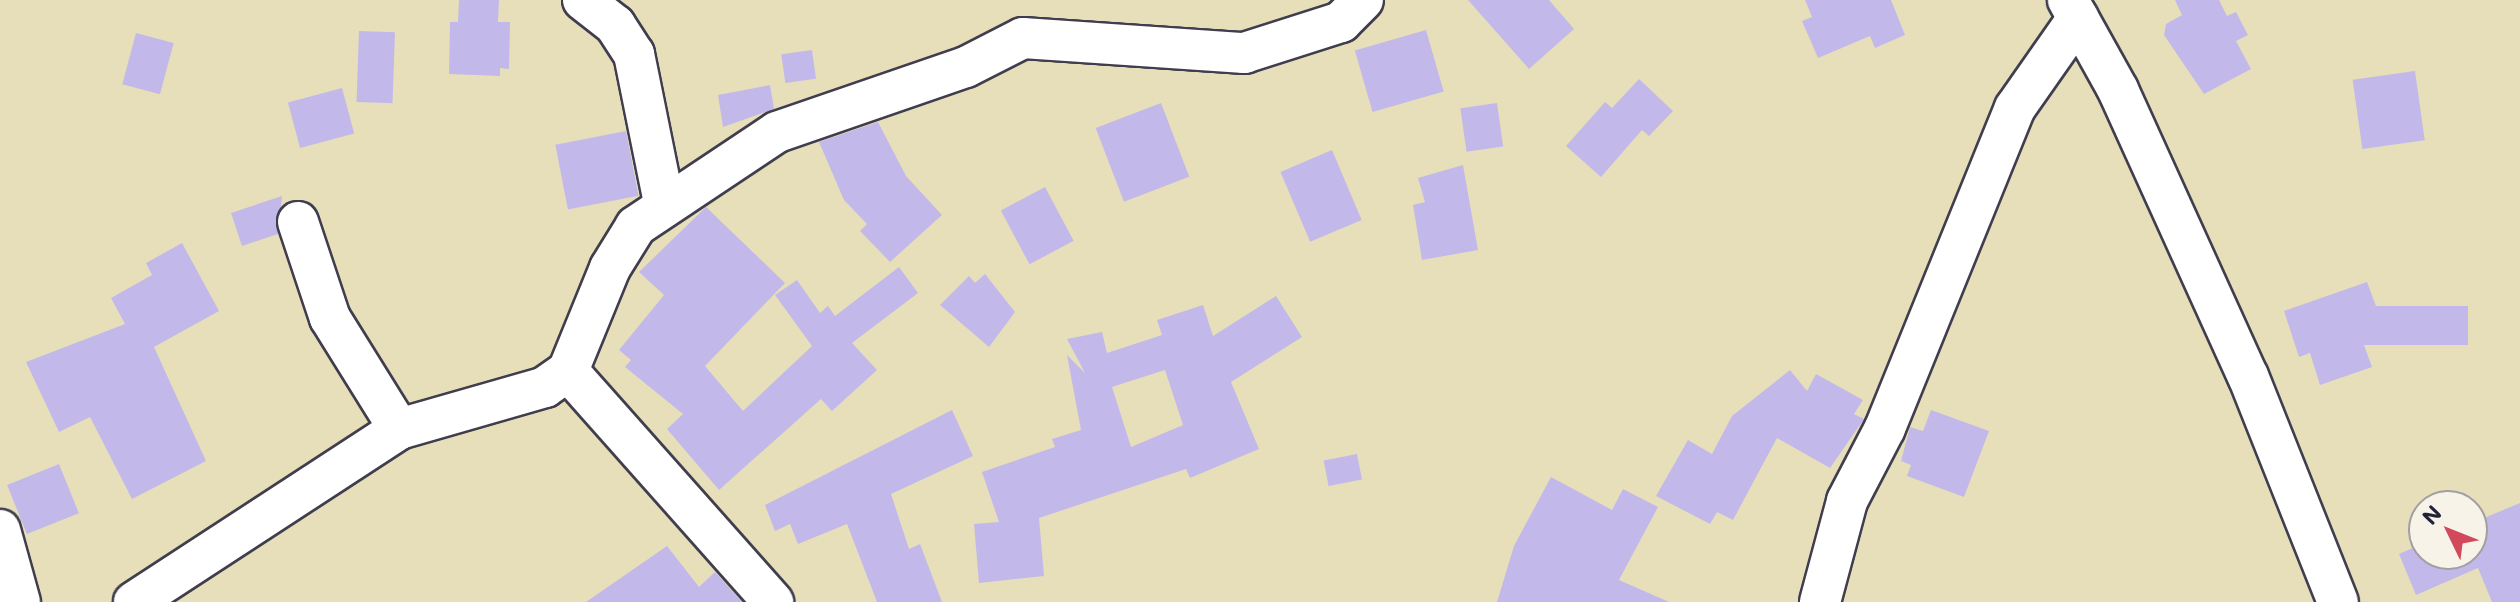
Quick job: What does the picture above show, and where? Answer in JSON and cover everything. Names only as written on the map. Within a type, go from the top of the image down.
[{"type":"street","points":[[583,0],[615,25],[634,54],[664,203]]},
{"type":"street","points":[[134,602],[399,429],[545,387],[568,371],[581,355],[610,268],[636,226],[664,203],[777,132],[966,67],[1023,38],[1244,53],[1341,22],[1363,0]]},
{"type":"street","points":[[1820,602],[1847,501],[1885,428],[2015,108],[2073,9]]},
{"type":"street","points":[[2073,9],[2248,376],[2338,602]]},
{"type":"street","points":[[298,222],[330,318],[399,429]]},
{"type":"street","points":[[568,371],[773,602]]},
{"type":"street","points":[[0,530],[20,602]]},
{"type":"building","points":[[459,0],[499,0],[498,22],[510,22],[509,69],[500,68],[500,76],[449,74],[450,22],[458,22]]},
{"type":"building","points":[[1468,0],[1549,0],[1574,29],[1529,69]]},
{"type":"building","points":[[1805,0],[1891,0],[1905,35],[1875,48],[1870,36],[1818,58],[1802,21],[1812,17]]},
{"type":"building","points":[[2175,0],[2219,0],[2227,16],[2236,12],[2248,35],[2236,41],[2251,69],[2204,94],[2164,35],[2166,24],[2182,15]]},
{"type":"building","points":[[1426,30],[1444,92],[1373,112],[1355,50]]},
{"type":"building","points":[[359,31],[395,32],[393,103],[357,102]]},
{"type":"building","points":[[136,33],[174,43],[160,94],[122,84]]},
{"type":"building","points":[[812,50],[816,79],[785,83],[781,54]]},
{"type":"building","points":[[2415,71],[2425,140],[2362,149],[2353,80]]},
{"type":"building","points":[[1639,79],[1673,111],[1649,136],[1642,130],[1601,177],[1566,146],[1605,102],[1612,108]]},
{"type":"building","points":[[770,85],[774,109],[723,127],[718,95]]},
{"type":"building","points":[[342,88],[354,133],[300,148],[288,102]]},
{"type":"building","points":[[1161,103],[1189,177],[1124,202],[1096,128]]},
{"type":"building","points":[[1497,103],[1503,147],[1466,152],[1460,108]]},
{"type":"building","points":[[878,122],[906,176],[942,215],[890,262],[860,231],[867,224],[844,200],[819,142]]},
{"type":"building","points":[[626,131],[639,196],[568,210],[555,145]]},
{"type":"building","points":[[1332,150],[1362,220],[1310,242],[1280,172]]},
{"type":"building","points":[[1463,165],[1478,250],[1422,260],[1413,205],[1425,202],[1418,178]]},
{"type":"building","points":[[1045,187],[1074,241],[1029,264],[1001,210]]},
{"type":"building","points":[[282,196],[278,234],[242,246],[231,213]]},
{"type":"building","points":[[706,207],[785,283],[705,366],[743,411],[812,346],[775,295],[797,280],[820,313],[828,306],[835,316],[899,267],[918,293],[852,343],[877,370],[832,411],[821,399],[719,490],[667,429],[683,414],[625,367],[631,360],[619,350],[664,295],[639,272]]},
{"type":"building","points":[[182,243],[219,311],[154,347],[206,461],[132,499],[90,417],[59,432],[26,362],[125,324],[111,298],[152,275],[146,263]]},
{"type":"building","points":[[985,274],[1015,312],[989,347],[940,305],[969,276],[975,283]]},
{"type":"building","points":[[2367,282],[2376,306],[2468,306],[2468,345],[2364,345],[2372,367],[2320,385],[2310,353],[2299,357],[2284,311]]},
{"type":"building","points":[[1276,296],[1302,337],[1231,382],[1259,449],[1190,478],[1186,469],[1039,518],[1044,576],[979,583],[974,524],[999,522],[982,472],[1055,447],[1052,439],[1081,430],[1067,355],[1085,373],[1067,339],[1102,332],[1107,353],[1162,335],[1157,320],[1203,305],[1213,336]],"holes":[[[1165,370],[1183,425],[1131,447],[1112,387]]]},
{"type":"building","points":[[1790,370],[1807,391],[1816,374],[1863,400],[1854,414],[1864,419],[1830,468],[1777,438],[1733,520],[1717,512],[1710,524],[1656,496],[1688,440],[1712,454],[1732,416]]},
{"type":"building","points":[[952,410],[973,456],[891,494],[909,549],[920,544],[942,602],[877,602],[847,524],[798,544],[790,524],[775,531],[765,505]]},
{"type":"building","points":[[1931,410],[1989,431],[1964,497],[1907,476],[1911,465],[1901,461],[1910,427],[1923,431]]},
{"type":"building","points":[[1357,454],[1362,480],[1329,486],[1324,460]]},
{"type":"building","points":[[59,464],[79,513],[27,534],[7,485]]},
{"type":"building","points":[[1551,477],[1612,510],[1623,489],[1658,507],[1619,580],[1669,602],[1497,602],[1514,546]]},
{"type":"building","points":[[2520,503],[2520,602],[2492,602],[2479,570],[2488,570],[2488,516]]},
{"type":"building","points":[[667,546],[699,587],[715,572],[742,602],[586,602]]},
{"type":"building","points":[[2408,550],[2408,570],[2473,570],[2416,595],[2399,554]]}]
